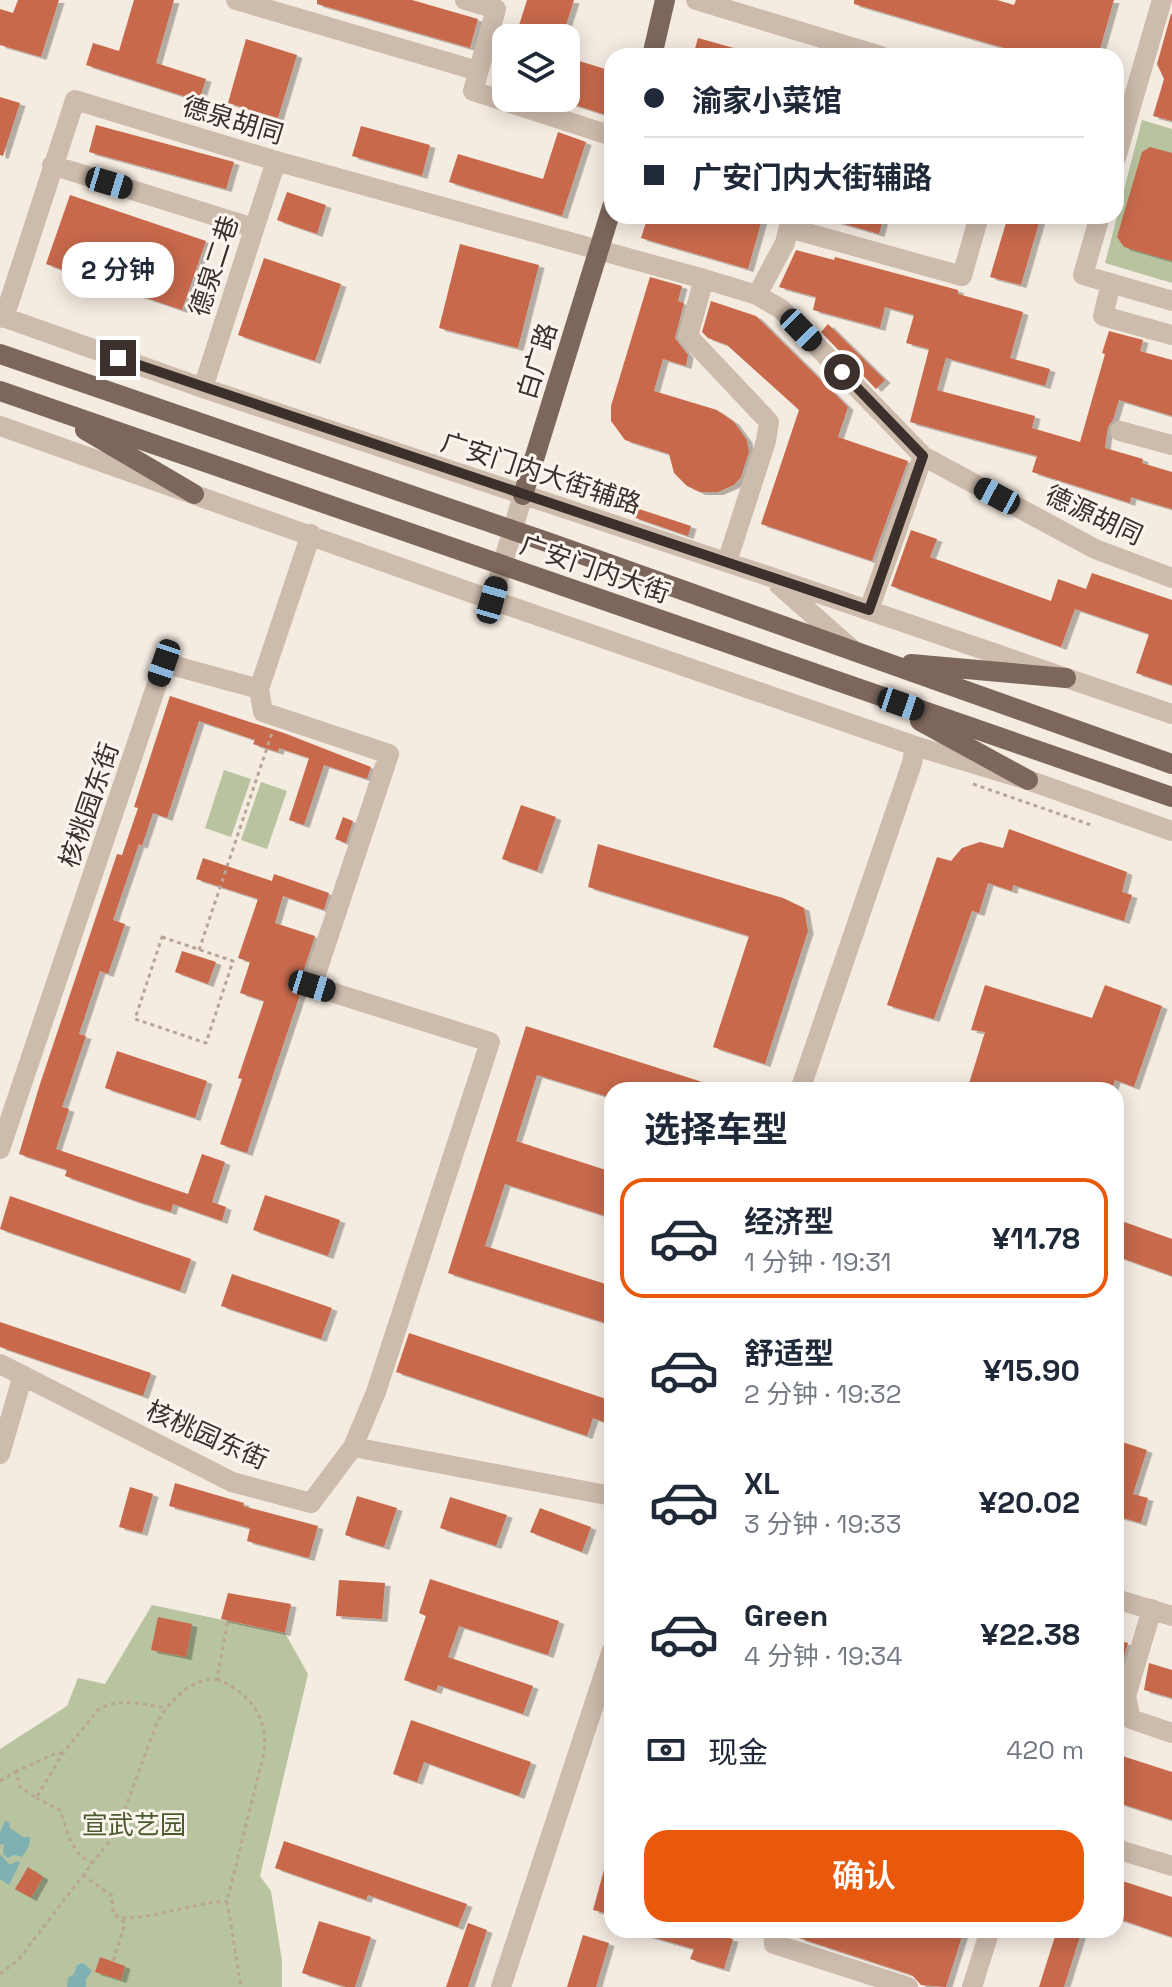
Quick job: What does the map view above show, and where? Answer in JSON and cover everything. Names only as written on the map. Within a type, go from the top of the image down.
[{"type":"main road","points":[[654,48],[665,0]]},
{"type":"main road","name":"白广路","points":[[523,495],[607,224]]},
{"type":"main road","name":"广安门内大街","points":[[0,354],[512,530],[1172,764]]},
{"type":"main road","name":"广安门内大街","points":[[0,391],[1172,797]]},
{"type":"main road","points":[[47,408],[194,494]]},
{"type":"main road","points":[[880,661],[1066,678]]},
{"type":"main road","points":[[871,694],[1028,780]]},
{"type":"street","points":[[236,0],[478,71]]},
{"type":"street","points":[[465,0],[496,9],[473,91],[604,133]]},
{"type":"street","points":[[696,0],[832,48]]},
{"type":"street","points":[[1124,131],[1162,0]]},
{"type":"street","name":"德泉胡同","points":[[2,317],[75,100],[276,161],[599,248]]},
{"type":"street","name":"德泉二巷","points":[[203,388],[276,161]]},
{"type":"street","points":[[52,165],[254,228]]},
{"type":"street","points":[[757,295],[785,243],[790,224]]},
{"type":"street","points":[[796,224],[962,276],[977,224]]},
{"type":"street","points":[[1098,224],[1083,275],[1172,301]]},
{"type":"street","name":"德源胡同","points":[[599,248],[757,295],[781,309],[923,456],[1095,549],[1172,578]]},
{"type":"street","points":[[704,279],[688,336],[769,422],[766,441],[727,562]]},
{"type":"street","points":[[1111,283],[1103,316],[1172,335]]},
{"type":"street","name":"广安门内大街辅路","points":[[2,317],[203,388],[1066,678]]},
{"type":"street","points":[[0,426],[492,600],[1172,831]]},
{"type":"street","points":[[1120,431],[1172,445]]},
{"type":"street","points":[[869,610],[923,456]]},
{"type":"street","name":"白广路","points":[[492,600],[523,495]]},
{"type":"street","points":[[311,534],[259,689],[263,712],[389,754],[312,986],[490,1042],[376,1392],[353,1447],[604,1494]]},
{"type":"street","name":"广安门内大街","points":[[765,575],[854,651]]},
{"type":"street","name":"核桃园东街","points":[[0,1149],[164,663],[259,689]]},
{"type":"street","points":[[1066,678],[1172,714]]},
{"type":"street","points":[[803,1082],[912,763],[915,746]]},
{"type":"street","name":"核桃园东街","points":[[0,1364],[232,1482],[311,1503],[353,1447]]},
{"type":"street","points":[[0,1454],[23,1375]]},
{"type":"street","points":[[1124,1601],[1162,1612],[1126,1696],[1131,1719],[1172,1733]]},
{"type":"street","points":[[501,1987],[604,1674]]},
{"type":"street","points":[[1124,1851],[1172,1866]]},
{"type":"street","points":[[774,1938],[774,1944],[908,1987]]},
{"type":"street","points":[[972,1987],[987,1938]]},
{"type":"path","points":[[199,950],[278,717]]},
{"type":"path","points":[[971,784],[1094,826]]},
{"type":"path","points":[[162,937],[199,950],[233,961],[206,1043],[135,1019],[162,937]]},
{"type":"path","points":[[217,1679],[228,1620]]},
{"type":"path","points":[[0,1974],[19,1959],[117,1831],[157,1722],[167,1708],[196,1681],[217,1679],[237,1688],[250,1699],[264,1724],[265,1735],[263,1757],[227,1901],[241,1987]]},
{"type":"path","points":[[36,1798],[63,1753],[99,1709],[107,1704],[124,1702],[167,1708]]},
{"type":"path","points":[[0,1781],[54,1754],[63,1753]]},
{"type":"path","points":[[17,1771],[19,1786],[60,1810],[76,1852],[82,1859],[93,1862]]},
{"type":"path","points":[[83,1875],[104,1887],[112,1896],[113,1913],[125,1923],[113,1962]]},
{"type":"path","points":[[122,1918],[227,1901]]},
{"type":"green space","points":[[1142,120],[1172,129],[1172,283],[1105,263],[1115,224],[1124,224],[1124,190]]},
{"type":"green space","points":[[224,770],[251,779],[231,837],[205,828]]},
{"type":"green space","points":[[261,782],[287,791],[267,849],[241,840]]},
{"type":"green space","name":"宣武艺园","points":[[152,1605],[285,1633],[308,1674],[260,1876],[271,1891],[282,1961],[282,1987],[0,1987],[0,1749],[67,1706],[78,1678],[105,1684]]},
{"type":"water","points":[[5,1821],[23,1837],[30,1837],[29,1846],[22,1857],[15,1855],[7,1858],[3,1853],[0,1832]]},
{"type":"water","points":[[0,1854],[10,1865],[17,1861],[20,1863],[9,1885],[0,1879]]},
{"type":"water","points":[[83,1963],[92,1971],[86,1979],[86,1987],[67,1987],[68,1978],[74,1974],[77,1965]]},
{"type":"building","points":[[18,0],[59,0],[41,57],[0,45],[0,9],[13,13]]},
{"type":"building","points":[[134,0],[174,0],[156,63],[206,79],[199,101],[86,65],[93,43],[119,51]]},
{"type":"building","points":[[317,0],[412,0],[478,19],[470,48],[317,4]]},
{"type":"building","points":[[527,0],[574,0],[566,24],[519,24]]},
{"type":"building","points":[[854,0],[997,0],[1014,5],[1016,0],[1114,0],[1100,48],[1005,48],[854,4]]},
{"type":"building","points":[[1171,14],[1172,121],[1153,116],[1164,79],[1157,64]]},
{"type":"building","points":[[698,38],[734,48],[695,48]]},
{"type":"building","points":[[246,39],[297,55],[278,118],[228,103]]},
{"type":"building","points":[[580,61],[604,69],[604,114],[580,107]]},
{"type":"building","points":[[0,97],[20,103],[3,156],[0,155]]},
{"type":"building","points":[[96,125],[234,162],[226,189],[89,152]]},
{"type":"building","points":[[361,126],[430,145],[422,176],[352,156]]},
{"type":"building","points":[[558,132],[586,142],[562,216],[449,182],[458,154],[543,179]]},
{"type":"building","points":[[1150,147],[1172,153],[1172,261],[1124,247],[1117,237],[1121,224],[1124,224],[1124,213],[1142,152]]},
{"type":"building","points":[[287,192],[326,205],[317,234],[277,220]]},
{"type":"building","points":[[70,195],[206,241],[182,310],[46,264]]},
{"type":"building","points":[[645,224],[761,224],[748,269],[641,238]]},
{"type":"building","points":[[845,224],[882,224],[879,234]]},
{"type":"building","points":[[1006,224],[1039,224],[1021,285],[990,277]]},
{"type":"building","points":[[460,244],[539,265],[518,348],[439,328]]},
{"type":"building","points":[[796,250],[834,260],[835,257],[958,290],[958,294],[1023,312],[1010,358],[1050,369],[1045,386],[946,358],[937,390],[1035,416],[1032,428],[1080,442],[1109,331],[1143,340],[1140,351],[1172,360],[1172,416],[1119,400],[1108,427],[1105,448],[1143,459],[1142,463],[1172,472],[1172,509],[1131,497],[1130,503],[1032,472],[1037,456],[910,422],[929,349],[906,343],[914,315],[885,307],[880,328],[813,310],[816,297],[779,287]]},
{"type":"building","points":[[264,258],[341,284],[315,361],[238,335]]},
{"type":"building","points":[[650,277],[682,286],[678,301],[684,303],[675,338],[688,355],[686,366],[663,359],[654,391],[717,410],[734,422],[747,440],[749,452],[741,477],[734,485],[718,492],[700,492],[687,486],[674,473],[669,454],[625,440],[611,421],[611,406]]},
{"type":"building","points":[[711,301],[756,316],[848,407],[838,437],[908,461],[872,561],[761,524],[799,410],[727,345],[708,338],[702,332]]},
{"type":"building","points":[[828,324],[885,380],[876,389],[821,332]]},
{"type":"building","points":[[636,508],[691,526],[688,536],[633,517]]},
{"type":"building","points":[[911,530],[937,539],[930,557],[1051,601],[1058,579],[1086,589],[1092,573],[1172,600],[1172,685],[1136,673],[1149,634],[1075,609],[1061,647],[891,586]]},
{"type":"building","points":[[170,696],[284,733],[371,767],[367,779],[324,765],[304,825],[289,820],[309,758],[279,748],[278,752],[253,744],[255,740],[199,721],[167,818],[153,813],[113,920],[125,924],[108,974],[100,971],[79,1034],[86,1036],[62,1107],[69,1109],[56,1149],[188,1194],[202,1154],[225,1162],[212,1202],[226,1207],[222,1221],[173,1204],[171,1212],[139,1202],[65,1176],[67,1170],[19,1154],[117,854],[122,855],[138,808],[134,807]]},
{"type":"building","points":[[521,805],[556,817],[537,871],[502,859]]},
{"type":"building","points":[[343,817],[353,821],[346,843],[335,839]]},
{"type":"building","points":[[1009,829],[1127,872],[1122,892],[1132,895],[1124,921],[1013,885],[1012,891],[988,883],[979,913],[972,911],[934,1019],[887,1005],[937,857],[951,861],[962,848],[980,842],[1003,848]]},
{"type":"building","points":[[598,844],[783,898],[804,908],[808,931],[765,1064],[713,1047],[749,936],[588,887]]},
{"type":"building","points":[[203,858],[272,881],[274,874],[329,893],[324,910],[283,896],[275,923],[315,936],[300,982],[301,992],[247,1153],[220,1144],[264,1001],[240,993],[250,962],[238,958],[258,899],[196,879]]},
{"type":"building","points":[[182,951],[216,962],[208,984],[175,972]]},
{"type":"building","points":[[985,985],[1092,1018],[1105,985],[1162,1006],[1134,1087],[1115,1080],[969,1082],[985,1032],[971,1030]]},
{"type":"building","points":[[526,1026],[702,1082],[604,1082],[604,1096],[537,1075],[516,1141],[604,1169],[604,1215],[505,1184],[485,1246],[604,1283],[604,1322],[448,1273]]},
{"type":"building","points":[[117,1051],[207,1081],[195,1118],[105,1088]]},
{"type":"building","points":[[265,1195],[340,1220],[328,1256],[253,1230]]},
{"type":"building","points":[[10,1196],[191,1259],[180,1291],[0,1229]]},
{"type":"building","points":[[1124,1222],[1172,1239],[1172,1276],[1124,1259]]},
{"type":"building","points":[[232,1274],[332,1308],[321,1339],[221,1306]]},
{"type":"building","points":[[0,1322],[151,1373],[143,1396],[0,1347]]},
{"type":"building","points":[[409,1333],[604,1398],[604,1422],[593,1418],[587,1436],[396,1372]]},
{"type":"building","points":[[1124,1443],[1147,1450],[1133,1494],[1148,1498],[1141,1523],[1124,1518]]},
{"type":"building","points":[[175,1483],[244,1503],[243,1506],[318,1526],[309,1558],[247,1541],[250,1528],[169,1506]]},
{"type":"building","points":[[130,1487],[153,1494],[142,1533],[119,1527]]},
{"type":"building","points":[[357,1496],[397,1508],[384,1547],[345,1535]]},
{"type":"building","points":[[450,1497],[507,1515],[496,1546],[440,1528]]},
{"type":"building","points":[[540,1508],[591,1527],[582,1552],[530,1532]]},
{"type":"building","points":[[430,1579],[559,1621],[548,1655],[459,1626],[448,1657],[533,1686],[523,1714],[438,1685],[436,1691],[404,1680],[426,1616],[419,1613]]},
{"type":"building","points":[[339,1580],[385,1583],[382,1619],[336,1616]]},
{"type":"building","points":[[228,1593],[291,1604],[285,1633],[221,1619]]},
{"type":"building","points":[[158,1617],[192,1624],[186,1657],[151,1650]]},
{"type":"building","points":[[1149,1663],[1172,1670],[1172,1698],[1144,1690]]},
{"type":"building","points":[[411,1720],[531,1762],[519,1796],[424,1762],[417,1782],[393,1774]]},
{"type":"building","points":[[1124,1757],[1172,1772],[1172,1820],[1124,1805]]},
{"type":"building","points":[[284,1841],[467,1904],[458,1927],[368,1895],[366,1900],[275,1868]]},
{"type":"building","points":[[28,1867],[43,1877],[31,1898],[15,1889]]},
{"type":"building","points":[[604,1870],[604,1913],[593,1910]]},
{"type":"building","points":[[1124,1882],[1172,1897],[1172,1937],[1124,1921]]},
{"type":"building","points":[[319,1921],[371,1937],[355,1987],[302,1973]]},
{"type":"building","points":[[468,1923],[487,1930],[468,1987],[446,1987]]},
{"type":"building","points":[[583,1935],[609,1943],[596,1987],[567,1987]]},
{"type":"building","points":[[656,1938],[733,1939],[724,1969],[690,1959],[694,1949]]},
{"type":"building","points":[[799,1938],[961,1938],[946,1987],[921,1985],[912,1975]]},
{"type":"building","points":[[1054,1938],[1079,1938],[1064,1987],[1039,1987]]},
{"type":"building","points":[[100,1957],[125,1966],[121,1980],[95,1972]]},
{"type":"route","points":[[118,358],[869,610],[923,456],[842,372]]}]
